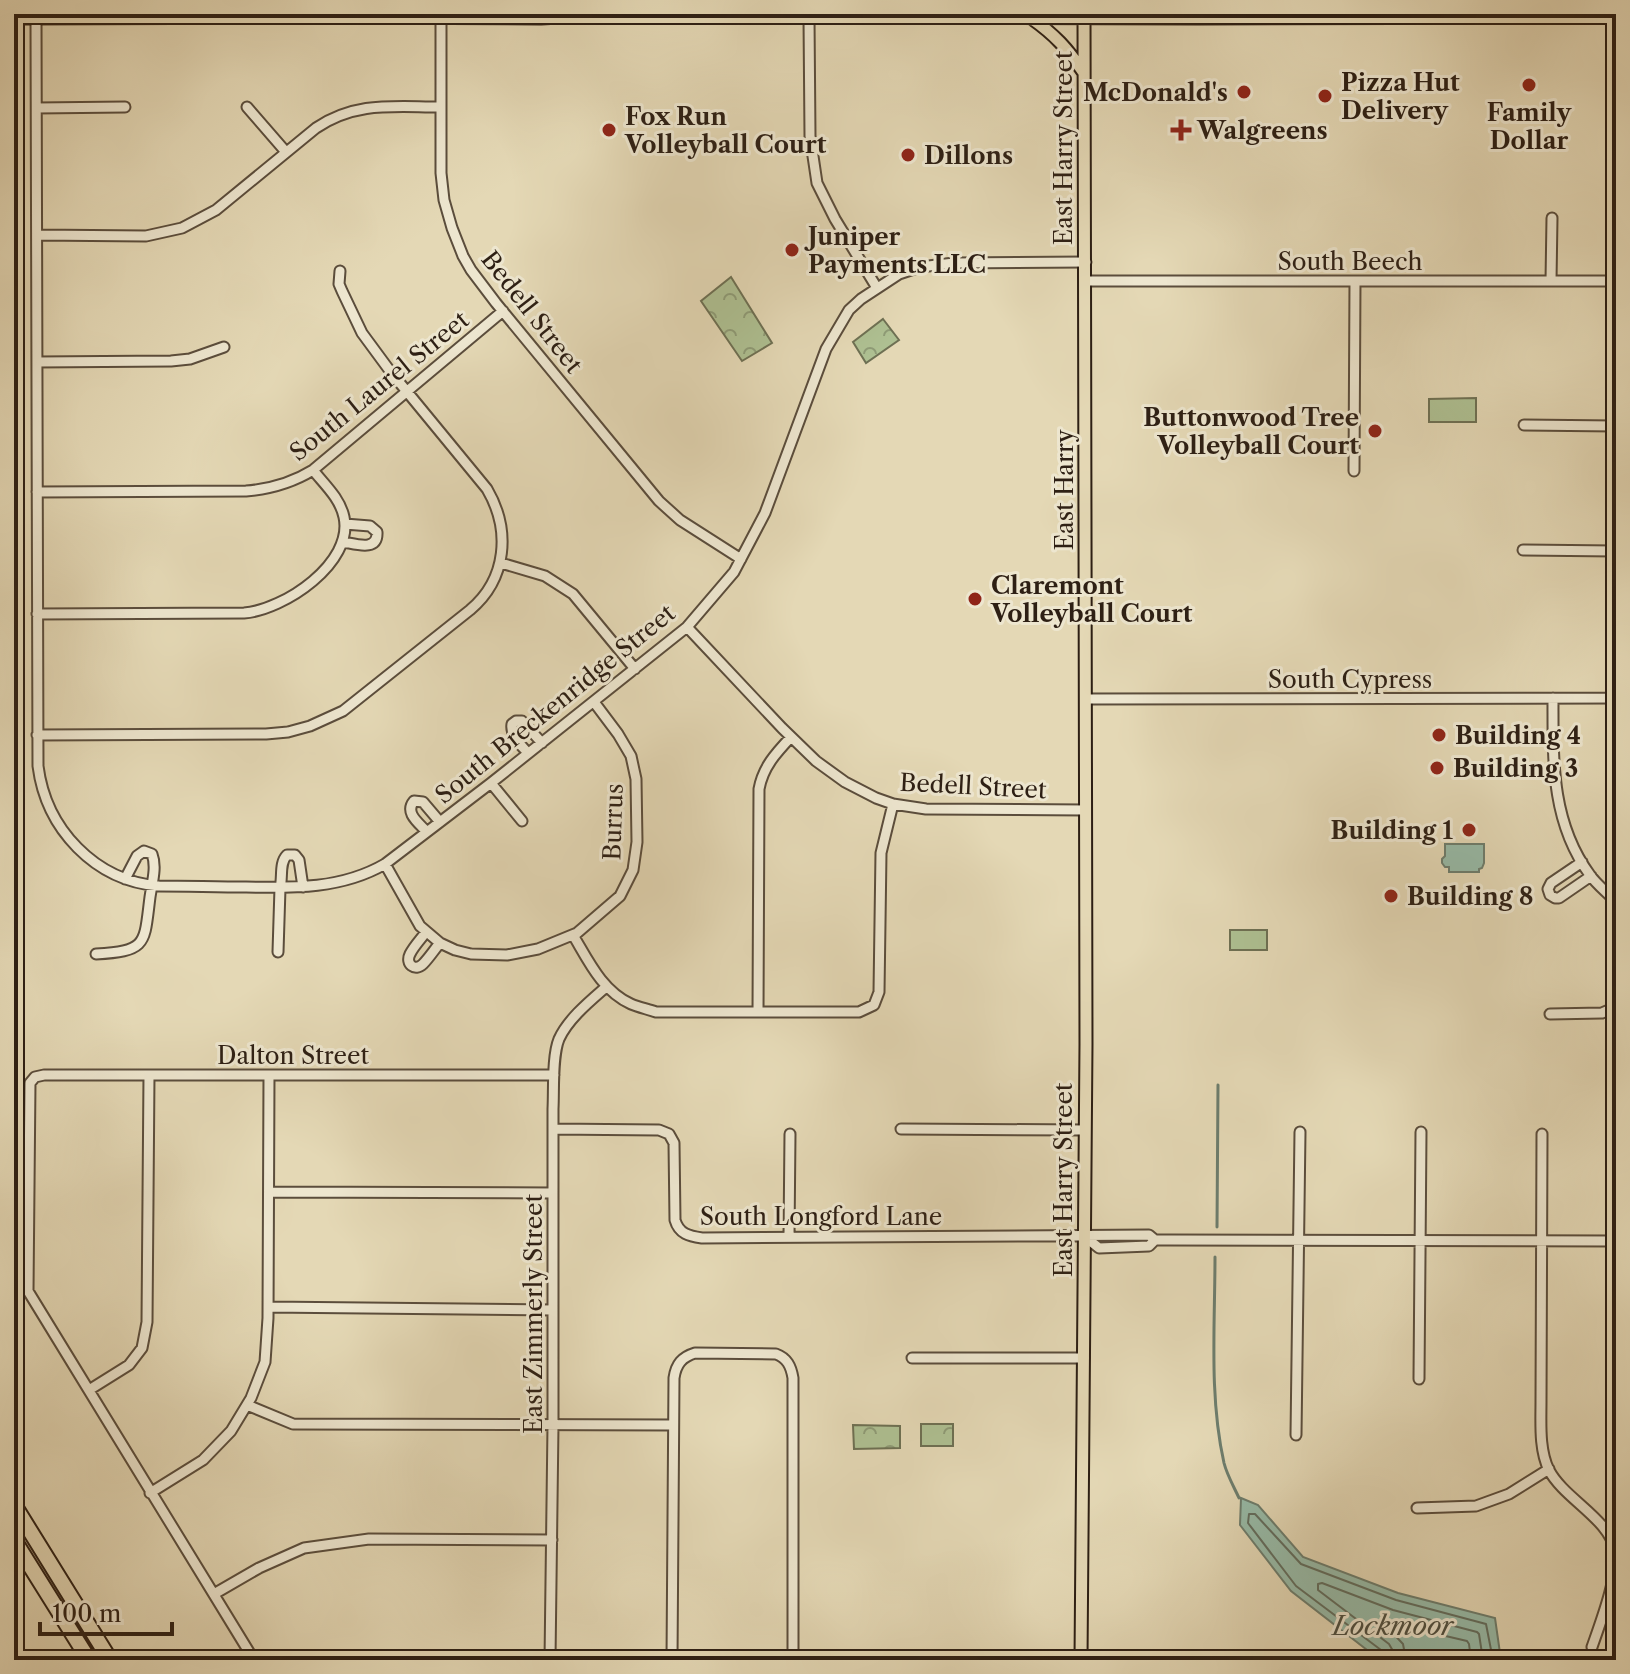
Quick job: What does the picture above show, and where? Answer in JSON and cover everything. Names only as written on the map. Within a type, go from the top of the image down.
[{"type":"highway","points":[[14,1505],[110,1660]]},
{"type":"highway","points":[[14,1540],[89,1660]]},
{"type":"main road","points":[[14,18],[328,15],[441,18],[1616,17]]},
{"type":"main road","points":[[1033,16],[1067,48],[1084,73]]},
{"type":"main road","name":"East Harry Street","points":[[1084,16],[1086,281]]},
{"type":"main road","name":"East Harry","points":[[1086,281],[1086,699]]},
{"type":"main road","name":"East Harry Street","points":[[1081,1660],[1086,699]]},
{"type":"street","name":"South Breckenridge Street","points":[[36,18],[38,766],[51,812],[69,839],[97,865],[125,879],[152,885],[303,887],[341,881],[385,864],[687,627],[734,572],[765,513],[826,349],[849,310],[899,274],[920,267],[954,263],[1086,262]]},
{"type":"street","name":"Bedell Street","points":[[441,18],[442,186],[452,228],[471,270],[659,501],[680,520],[741,559]]},
{"type":"street","points":[[809,18],[810,136],[817,183],[877,288]]},
{"type":"street","points":[[37,235],[146,236],[182,228],[216,210],[325,122],[353,110],[383,106],[440,107]]},
{"type":"street","points":[[37,108],[125,107]]},
{"type":"street","points":[[247,107],[286,152]]},
{"type":"street","points":[[1551,281],[1552,218]]},
{"type":"street","points":[[37,735],[266,734],[310,726],[343,711],[476,605],[492,585],[501,563],[503,534],[492,497],[362,333],[339,284],[340,271]]},
{"type":"street","name":"South Beech","points":[[1086,281],[1615,281]]},
{"type":"street","points":[[1354,471],[1355,281]]},
{"type":"street","points":[[1615,281],[1615,698]]},
{"type":"street","name":"South Laurel Street","points":[[37,492],[249,491],[280,485],[313,470],[503,311]]},
{"type":"street","points":[[37,362],[171,361],[190,359],[224,347]]},
{"type":"street","points":[[1524,425],[1615,426]]},
{"type":"street","points":[[37,614],[244,613],[261,611],[285,600],[333,562],[343,542],[345,524],[338,502],[313,470]]},
{"type":"street","points":[[343,542],[369,546],[377,538],[377,532],[370,526],[345,524]]},
{"type":"street","points":[[1523,550],[1615,551]]},
{"type":"street","points":[[501,563],[545,576],[573,594],[635,669]]},
{"type":"street","name":"Bedell Street","points":[[687,627],[791,737],[830,772],[861,790],[893,804],[926,809],[1086,810]]},
{"type":"street","points":[[1553,698],[1553,765],[1559,811],[1582,862],[1616,902]]},
{"type":"street","name":"South Cypress","points":[[1086,699],[1615,698]]},
{"type":"street","name":"Burrus","points":[[385,864],[415,919],[426,932],[440,943],[463,953],[507,955],[538,949],[573,935],[620,896],[633,870],[637,842],[636,779],[631,756],[594,702]]},
{"type":"street","points":[[528,753],[511,730],[516,721],[522,721],[542,743]]},
{"type":"street","points":[[758,1012],[759,789],[769,761],[791,737]]},
{"type":"street","points":[[491,783],[522,821]]},
{"type":"street","points":[[427,832],[410,811],[414,801],[423,802],[440,822]]},
{"type":"street","points":[[573,935],[606,987],[629,1003],[656,1012],[859,1012],[874,1005],[879,992],[881,853],[893,804]]},
{"type":"street","points":[[96,954],[125,952],[134,948],[147,930],[152,854],[147,851],[138,853],[125,879]]},
{"type":"street","points":[[278,952],[282,861],[290,854],[299,859],[303,887]]},
{"type":"street","points":[[1582,862],[1551,883],[1548,889],[1550,895],[1559,898],[1591,876]]},
{"type":"street","points":[[426,932],[409,955],[410,965],[421,967],[440,943]]},
{"type":"street","name":"East Zimmerly Street","points":[[550,1658],[554,1075],[559,1039],[578,1012],[606,987]]},
{"type":"street","points":[[1550,1014],[1602,1013],[1616,1007]]},
{"type":"street","name":"Dalton Street","points":[[28,1205],[28,1089],[33,1079],[44,1075],[554,1075]]},
{"type":"street","points":[[89,1390],[129,1365],[142,1348],[147,1322],[149,1075]]},
{"type":"street","points":[[150,1493],[203,1460],[231,1431],[247,1405],[265,1362],[269,1075]]},
{"type":"street","name":"South Longford Lane","points":[[553,1129],[659,1130],[669,1134],[674,1143],[677,1228],[688,1236],[702,1238],[1149,1235],[1155,1240],[1616,1241]]},
{"type":"street","points":[[901,1129],[1085,1130]]},
{"type":"street","points":[[1296,1435],[1300,1132]]},
{"type":"street","points":[[1419,1379],[1421,1132]]},
{"type":"street","points":[[789,1236],[790,1134]]},
{"type":"street","points":[[1542,1134],[1542,1446],[1549,1469],[1571,1497],[1605,1528],[1615,1549],[1608,1599],[1592,1647]]},
{"type":"street","points":[[269,1192],[553,1193]]},
{"type":"street","points":[[14,1205],[28,1205],[28,1291],[254,1660]]},
{"type":"street","points":[[268,1307],[553,1310]]},
{"type":"street","points":[[672,1660],[675,1369],[682,1359],[695,1353],[776,1354],[787,1361],[792,1369],[793,1660]]},
{"type":"street","points":[[912,1358],[1084,1358]]},
{"type":"street","points":[[247,1405],[293,1424],[673,1425]]},
{"type":"street","points":[[1417,1508],[1476,1506],[1509,1494],[1549,1469]]},
{"type":"street","points":[[1605,1528],[1616,1517]]},
{"type":"street","points":[[214,1594],[259,1568],[304,1548],[369,1539],[552,1540]]},
{"type":"street","points":[[357,1660],[550,1658]]},
{"type":"green space","points":[[731,277],[772,343],[742,361],[701,301]]},
{"type":"green space","points":[[883,319],[899,340],[866,363],[853,342]]},
{"type":"green space","points":[[1476,398],[1476,422],[1429,422],[1429,399]]},
{"type":"green space","points":[[1230,930],[1267,930],[1267,950],[1230,950]]},
{"type":"green space","points":[[921,1424],[953,1424],[953,1446],[921,1446]]},
{"type":"green space","points":[[853,1425],[900,1426],[900,1448],[854,1449]]},
{"type":"water","points":[[1445,844],[1484,844],[1482,868],[1479,872],[1449,872],[1449,867],[1442,863]]},
{"type":"water","name":"Lockmoor","points":[[1241,1498],[1258,1505],[1303,1557],[1398,1593],[1495,1618],[1501,1660],[1380,1660],[1291,1591],[1240,1525]]},
{"type":"waterway","points":[[14,907],[17,901]]},
{"type":"waterway","points":[[1217,1227],[1218,1085]]},
{"type":"waterway","points":[[1215,1257],[1216,1412],[1224,1463],[1239,1498]]},
{"type":"place","name":"Family Dollar","points":[[1529,85]]},
{"type":"place","name":"McDonald's","points":[[1244,92]]},
{"type":"place","name":"Pizza Hut Delivery","points":[[1325,96]]},
{"type":"place","name":"Fox Run Volleyball Court","points":[[609,130]]},
{"type":"place","name":"Walgreens","points":[[1181,130]]},
{"type":"place","name":"Dillons","points":[[908,155]]},
{"type":"place","name":"Juniper Payments LLC","points":[[792,250]]},
{"type":"place","name":"Buttonwood Tree Volleyball Court","points":[[1375,431]]},
{"type":"place","name":"Claremont Volleyball Court","points":[[975,599]]},
{"type":"place","name":"Building 4","points":[[1439,735]]},
{"type":"place","name":"Building 3","points":[[1437,768]]},
{"type":"place","name":"Building 1","points":[[1469,830]]},
{"type":"place","name":"Building 8","points":[[1391,896]]}]
